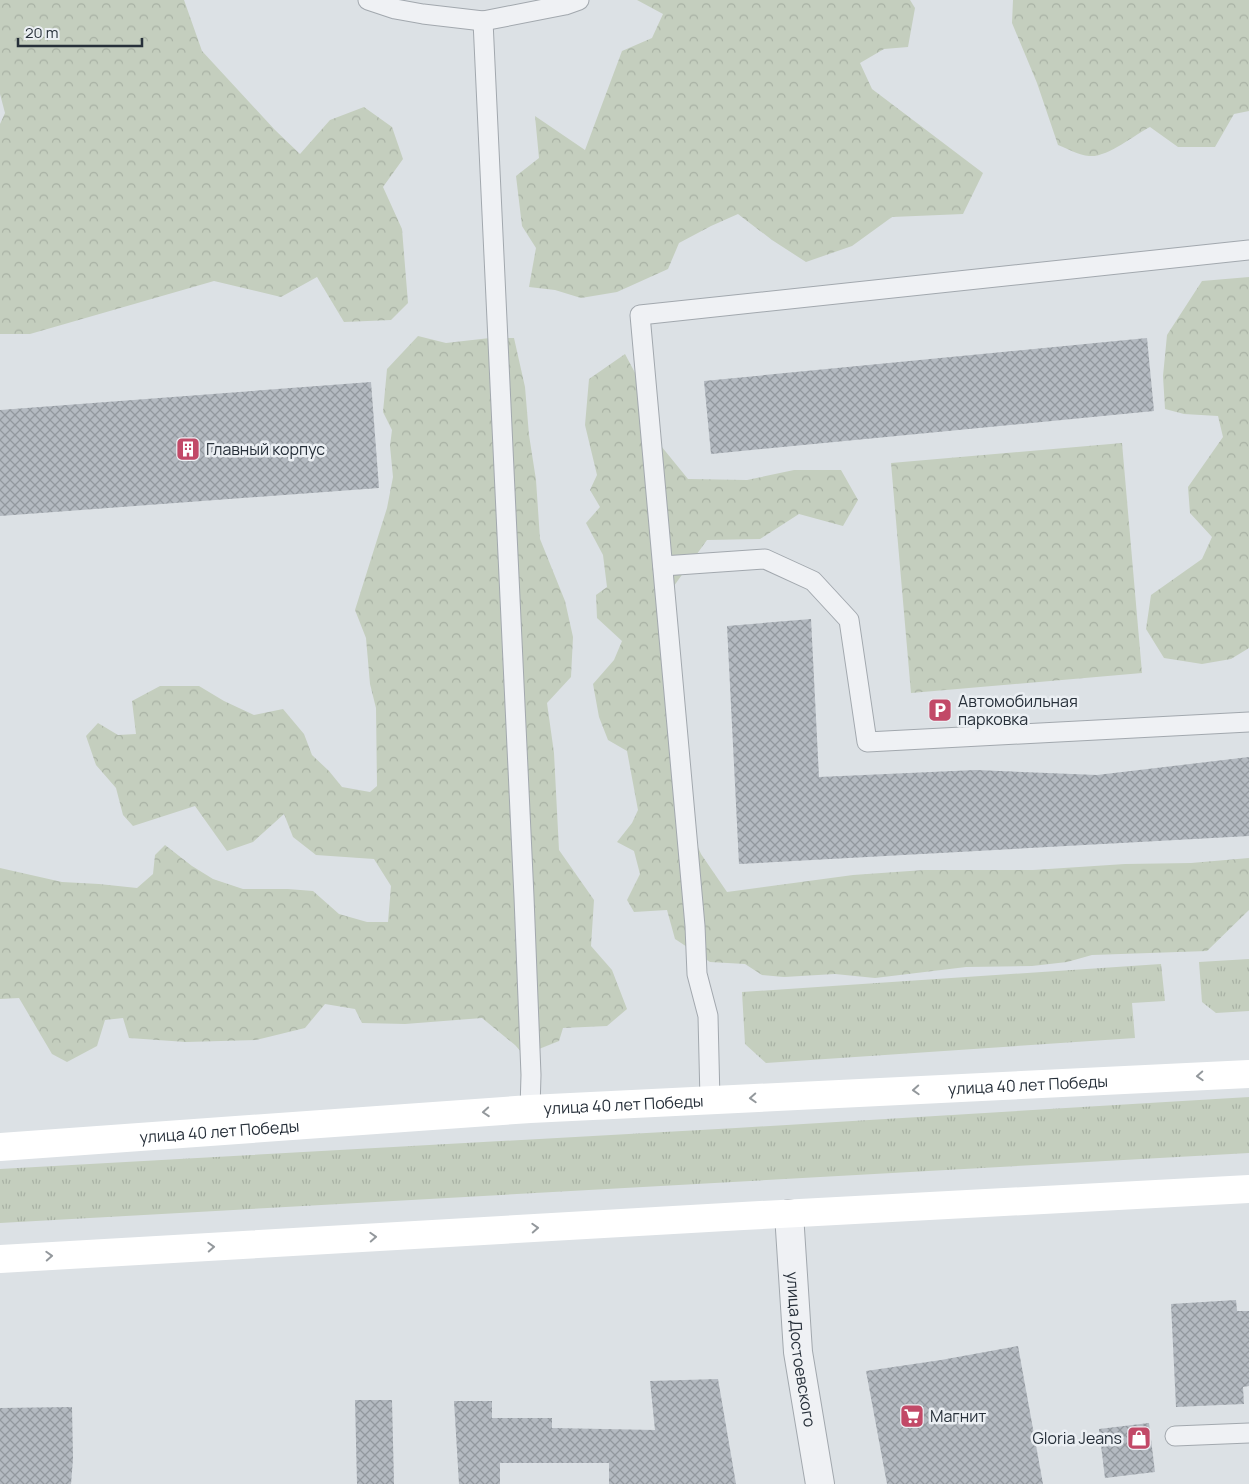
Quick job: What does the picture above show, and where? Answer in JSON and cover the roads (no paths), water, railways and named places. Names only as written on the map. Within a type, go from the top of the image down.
[{"type":"main road","name":"улица 40 лет Победы","points":[[0,1147],[530,1109],[1249,1074]]},
{"type":"main road","points":[[0,1259],[1249,1189]]},
{"type":"street","name":"улица Достоевского","points":[[789,1214],[798,1352],[820,1484]]},
{"type":"lane","points":[[368,0],[395,9],[483,21],[566,5],[579,0]]},
{"type":"lane","points":[[483,21],[524,897],[531,1076],[530,1109]]},
{"type":"lane","points":[[710,1100],[708,1016],[696,974],[694,917],[640,315],[1249,250]]},
{"type":"lane","points":[[663,566],[765,559],[813,581],[849,620],[867,742],[1249,722]]},
{"type":"lane","points":[[1175,1436],[1249,1432]]},
{"type":"place","name":"Главный корпус","points":[[188,449]]},
{"type":"place","name":"Автомобильная парковка","points":[[940,710]]},
{"type":"place","name":"Магнит","points":[[912,1416]]},
{"type":"place","name":"Gloria Jeans","points":[[1139,1438]]}]
